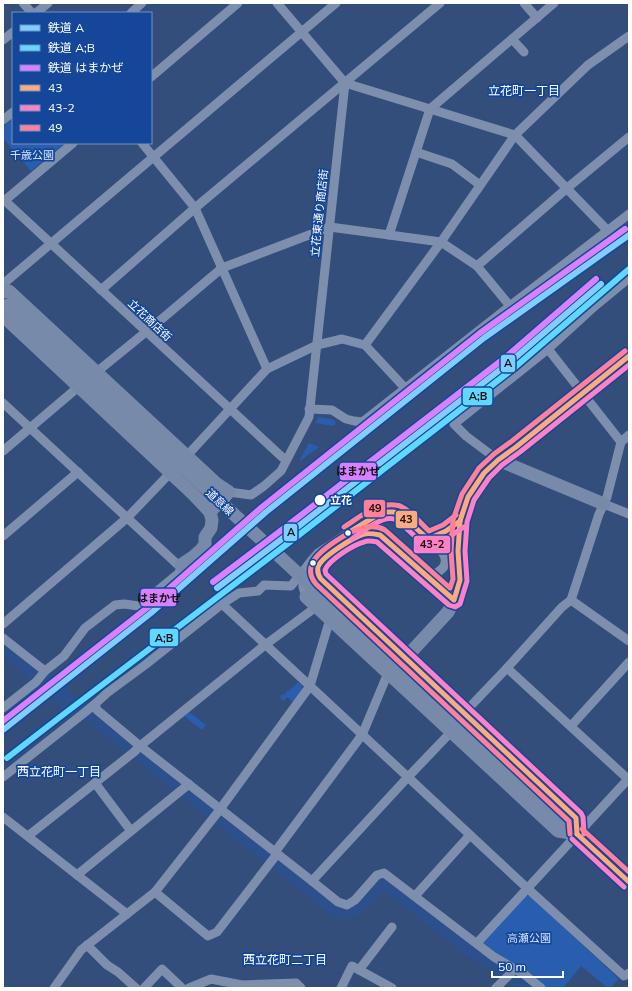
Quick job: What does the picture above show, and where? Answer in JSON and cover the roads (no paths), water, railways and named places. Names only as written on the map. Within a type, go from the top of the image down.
[{"type":"street","points":[[23,3],[31,12]]},
{"type":"street","points":[[37,12],[48,3]]},
{"type":"street","points":[[131,12],[142,3]]},
{"type":"street","points":[[152,76],[238,3]]},
{"type":"street","points":[[277,3],[345,83],[515,135],[608,231]]},
{"type":"street","points":[[3,284],[336,3]]},
{"type":"street","points":[[101,290],[195,208],[345,83],[430,6],[440,3]]},
{"type":"street","points":[[524,3],[537,18]]},
{"type":"street","points":[[389,234],[430,108],[554,3]]},
{"type":"street","points":[[3,40],[12,33]]},
{"type":"street","points":[[365,345],[441,242],[515,135],[588,65],[629,36]]},
{"type":"street","points":[[512,39],[524,52]]},
{"type":"street","name":"立花東通り商店街","points":[[229,492],[251,495],[281,471],[308,417],[345,83]]},
{"type":"street","points":[[3,120],[12,113]]},
{"type":"street","points":[[477,266],[629,136]]},
{"type":"street","points":[[3,201],[72,144]]},
{"type":"street","points":[[143,144],[195,208],[267,369]]},
{"type":"street","points":[[416,152],[452,164],[480,185]]},
{"type":"street","name":"立花商店街","points":[[3,201],[282,457]]},
{"type":"street","points":[[309,409],[332,410],[354,421],[361,422],[365,420],[629,214]]},
{"type":"street","points":[[3,451],[222,268],[330,226],[441,242],[477,266],[510,306]]},
{"type":"street","points":[[629,278],[595,306],[548,350],[454,424],[498,460],[629,514]]},
{"type":"street","points":[[3,292],[10,291],[218,484],[229,492],[210,512]]},
{"type":"street","points":[[3,708],[36,682],[64,656],[85,628],[115,605],[124,604],[139,606],[179,573],[181,565],[201,550],[205,544],[205,537],[211,528],[212,520],[210,512],[193,494],[78,387],[5,307]]},
{"type":"street","name":"道意線","points":[[5,307],[553,810],[629,882]]},
{"type":"street","points":[[3,624],[127,518],[267,369],[317,345],[342,339],[365,345],[405,388]]},
{"type":"street","points":[[548,350],[621,442]]},
{"type":"street","points":[[155,892],[208,936],[217,932],[275,856],[362,735],[388,673],[411,652],[448,612],[454,600],[460,580],[458,551],[460,521],[468,497],[481,476],[498,460],[629,356]]},
{"type":"street","points":[[3,402],[177,564],[181,565]]},
{"type":"street","points":[[464,713],[562,607],[571,600],[599,514],[604,504],[621,442],[629,436]]},
{"type":"street","points":[[3,536],[78,472]]},
{"type":"street","points":[[3,777],[107,693],[222,604],[239,594],[258,591],[264,585],[291,586],[318,553],[376,515],[388,512],[399,513],[442,552],[445,562],[442,569],[439,572],[430,575],[424,575]]},
{"type":"street","points":[[376,515],[380,536]]},
{"type":"street","points":[[428,539],[446,531],[460,521]]},
{"type":"street","points":[[454,600],[380,536],[374,534],[358,536],[333,551],[320,562],[318,566],[319,576],[345,602],[576,818],[577,834]]},
{"type":"street","points":[[305,569],[303,575],[304,592],[306,597],[316,607],[558,831],[577,834]]},
{"type":"street","points":[[571,600],[629,641]]},
{"type":"street","points":[[54,988],[81,950],[155,892],[218,812],[310,686],[330,619],[345,602]]},
{"type":"street","points":[[222,604],[624,976],[629,973]]},
{"type":"street","points":[[28,836],[265,644],[316,607]]},
{"type":"street","points":[[3,638],[43,674]]},
{"type":"street","points":[[571,726],[629,662]]},
{"type":"street","points":[[477,943],[629,779],[507,668]]},
{"type":"street","points":[[89,709],[97,710],[137,749],[275,856],[312,881],[338,902],[347,905],[355,900],[377,876],[384,873],[512,971],[525,975],[541,988]]},
{"type":"street","points":[[312,881],[408,777],[452,732]]},
{"type":"street","points":[[95,783],[131,831]]},
{"type":"street","points":[[77,875],[186,787]]},
{"type":"street","points":[[3,817],[127,914]]},
{"type":"street","points":[[415,896],[470,835]]},
{"type":"street","points":[[359,970],[392,927]]},
{"type":"street","points":[[87,945],[107,965],[118,972],[134,987]]},
{"type":"street","points":[[341,988],[352,966],[392,988]]},
{"type":"street","points":[[144,988],[162,969],[182,988]]},
{"type":"street","points":[[496,988],[512,971]]},
{"type":"street","points":[[189,988],[211,979],[242,985],[296,983],[302,988]]},
{"type":"waterway","points":[[3,645],[47,681]]},
{"type":"waterway","points":[[3,716],[47,681],[52,684],[72,708],[83,709],[92,714],[336,908],[345,911],[354,908],[380,881],[386,881],[472,949],[517,977],[529,988]]},
{"type":"rail line","name":"はまかぜ","points":[[3,721],[147,608],[262,507],[480,333],[625,229]]},
{"type":"rail line","name":"A","points":[[3,730],[151,613],[266,512],[484,338],[629,235]]},
{"type":"rail line","name":"A;B","points":[[7,758],[295,538],[514,368],[629,269]]},
{"type":"rail line","name":"はまかぜ","points":[[213,582],[506,357],[596,279]]},
{"type":"rail line","name":"A","points":[[217,588],[510,362],[601,284]]},
{"type":"place","name":"立花","points":[[320,500]]},
{"type":"district","name":"立花町一丁目","points":[[524,91]]},
{"type":"district","name":"西立花町一丁目","points":[[59,772]]},
{"type":"district","name":"西立花町二丁目","points":[[285,960]]},
{"type":"park label","name":"千歳公園","points":[[32,155]]},
{"type":"park label","name":"高瀬公園","points":[[529,938]]}]
